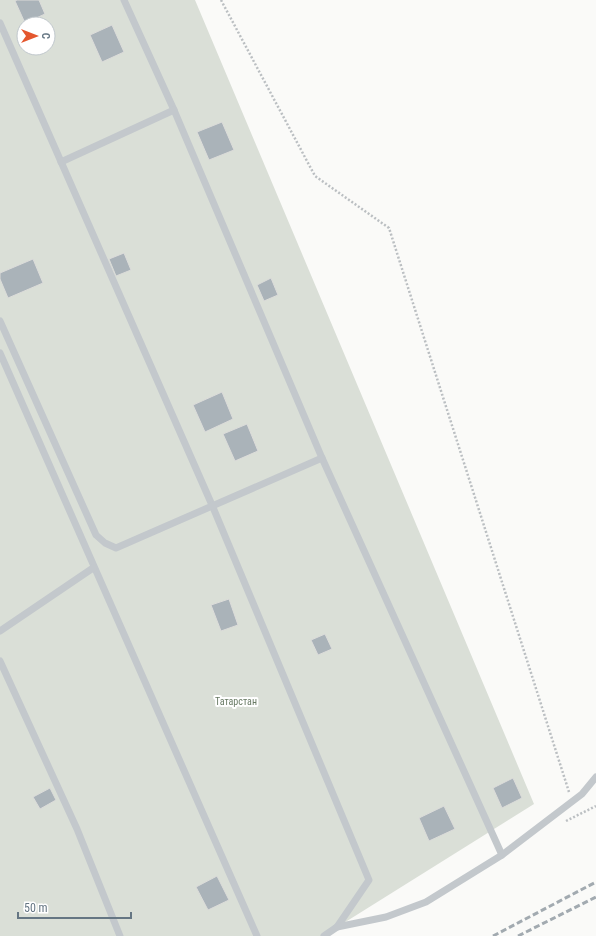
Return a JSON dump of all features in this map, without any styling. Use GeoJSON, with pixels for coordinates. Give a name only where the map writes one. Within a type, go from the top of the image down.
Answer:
{"type":"FeatureCollection","features":[{"type":"Feature","properties":{"kind":"lane"},"geometry":{"type":"LineString","coordinates":[[124,0],[174,110],[322,458],[502,855]]}},
{"type":"Feature","properties":{"kind":"lane"},"geometry":{"type":"LineString","coordinates":[[0,24],[212,506],[369,880],[337,927],[324,936]]}},
{"type":"Feature","properties":{"kind":"lane"},"geometry":{"type":"LineString","coordinates":[[61,162],[174,110]]}},
{"type":"Feature","properties":{"kind":"lane"},"geometry":{"type":"LineString","coordinates":[[0,321],[96,535],[104,543],[116,548],[322,458]]}},
{"type":"Feature","properties":{"kind":"lane"},"geometry":{"type":"LineString","coordinates":[[0,353],[93,568],[257,936]]}},
{"type":"Feature","properties":{"kind":"lane"},"geometry":{"type":"LineString","coordinates":[[0,631],[93,568]]}},
{"type":"Feature","properties":{"kind":"lane"},"geometry":{"type":"LineString","coordinates":[[0,661],[77,829],[120,936]]}},
{"type":"Feature","properties":{"kind":"lane"},"geometry":{"type":"LineString","coordinates":[[337,927],[386,917],[426,902],[502,855],[582,794],[596,777]]}},
{"type":"Feature","properties":{"kind":"path"},"geometry":{"type":"LineString","coordinates":[[221,0],[315,176],[389,228],[572,801]]}},
{"type":"Feature","properties":{"kind":"green space","name":"Татарстан"},"geometry":{"type":"Polygon","coordinates":[[[0,0],[195,0],[534,804],[323,936],[0,936],[0,0]]]}},
{"type":"Feature","properties":{"kind":"building"},"geometry":{"type":"Polygon","coordinates":[[[39,0],[45,14],[41,16],[22,16],[15,1],[39,0]]]}},
{"type":"Feature","properties":{"kind":"building"},"geometry":{"type":"Polygon","coordinates":[[[112,25],[124,52],[102,62],[90,35],[112,25]]]}},
{"type":"Feature","properties":{"kind":"building"},"geometry":{"type":"Polygon","coordinates":[[[222,122],[234,150],[209,160],[197,132],[222,122]]]}},
{"type":"Feature","properties":{"kind":"building"},"geometry":{"type":"Polygon","coordinates":[[[124,253],[131,270],[116,276],[109,259],[124,253]]]}},
{"type":"Feature","properties":{"kind":"building"},"geometry":{"type":"Polygon","coordinates":[[[33,259],[43,283],[8,298],[0,279],[0,273],[33,259]]]}},
{"type":"Feature","properties":{"kind":"building"},"geometry":{"type":"Polygon","coordinates":[[[271,278],[278,295],[264,301],[257,285],[271,278]]]}},
{"type":"Feature","properties":{"kind":"building"},"geometry":{"type":"Polygon","coordinates":[[[222,392],[233,419],[205,432],[193,405],[222,392]]]}},
{"type":"Feature","properties":{"kind":"building"},"geometry":{"type":"Polygon","coordinates":[[[247,424],[258,451],[235,461],[223,434],[247,424]]]}},
{"type":"Feature","properties":{"kind":"building"},"geometry":{"type":"Polygon","coordinates":[[[229,599],[238,625],[221,631],[211,605],[229,599]]]}},
{"type":"Feature","properties":{"kind":"building"},"geometry":{"type":"Polygon","coordinates":[[[325,634],[332,649],[318,655],[311,640],[325,634]]]}},
{"type":"Feature","properties":{"kind":"building"},"geometry":{"type":"Polygon","coordinates":[[[513,778],[522,798],[502,808],[493,788],[513,778]]]}},
{"type":"Feature","properties":{"kind":"building"},"geometry":{"type":"Polygon","coordinates":[[[50,788],[56,800],[40,809],[33,797],[50,788]]]}},
{"type":"Feature","properties":{"kind":"building"},"geometry":{"type":"Polygon","coordinates":[[[444,806],[455,829],[429,841],[419,818],[444,806]]]}},
{"type":"Feature","properties":{"kind":"building"},"geometry":{"type":"Polygon","coordinates":[[[217,876],[229,900],[208,910],[196,887],[217,876]]]}},
{"type":"Feature","properties":{"kind":"railway"},"geometry":{"type":"LineString","coordinates":[[493,936],[596,882]]}},
{"type":"Feature","properties":{"kind":"railway"},"geometry":{"type":"LineString","coordinates":[[518,936],[596,897]]}}]}
